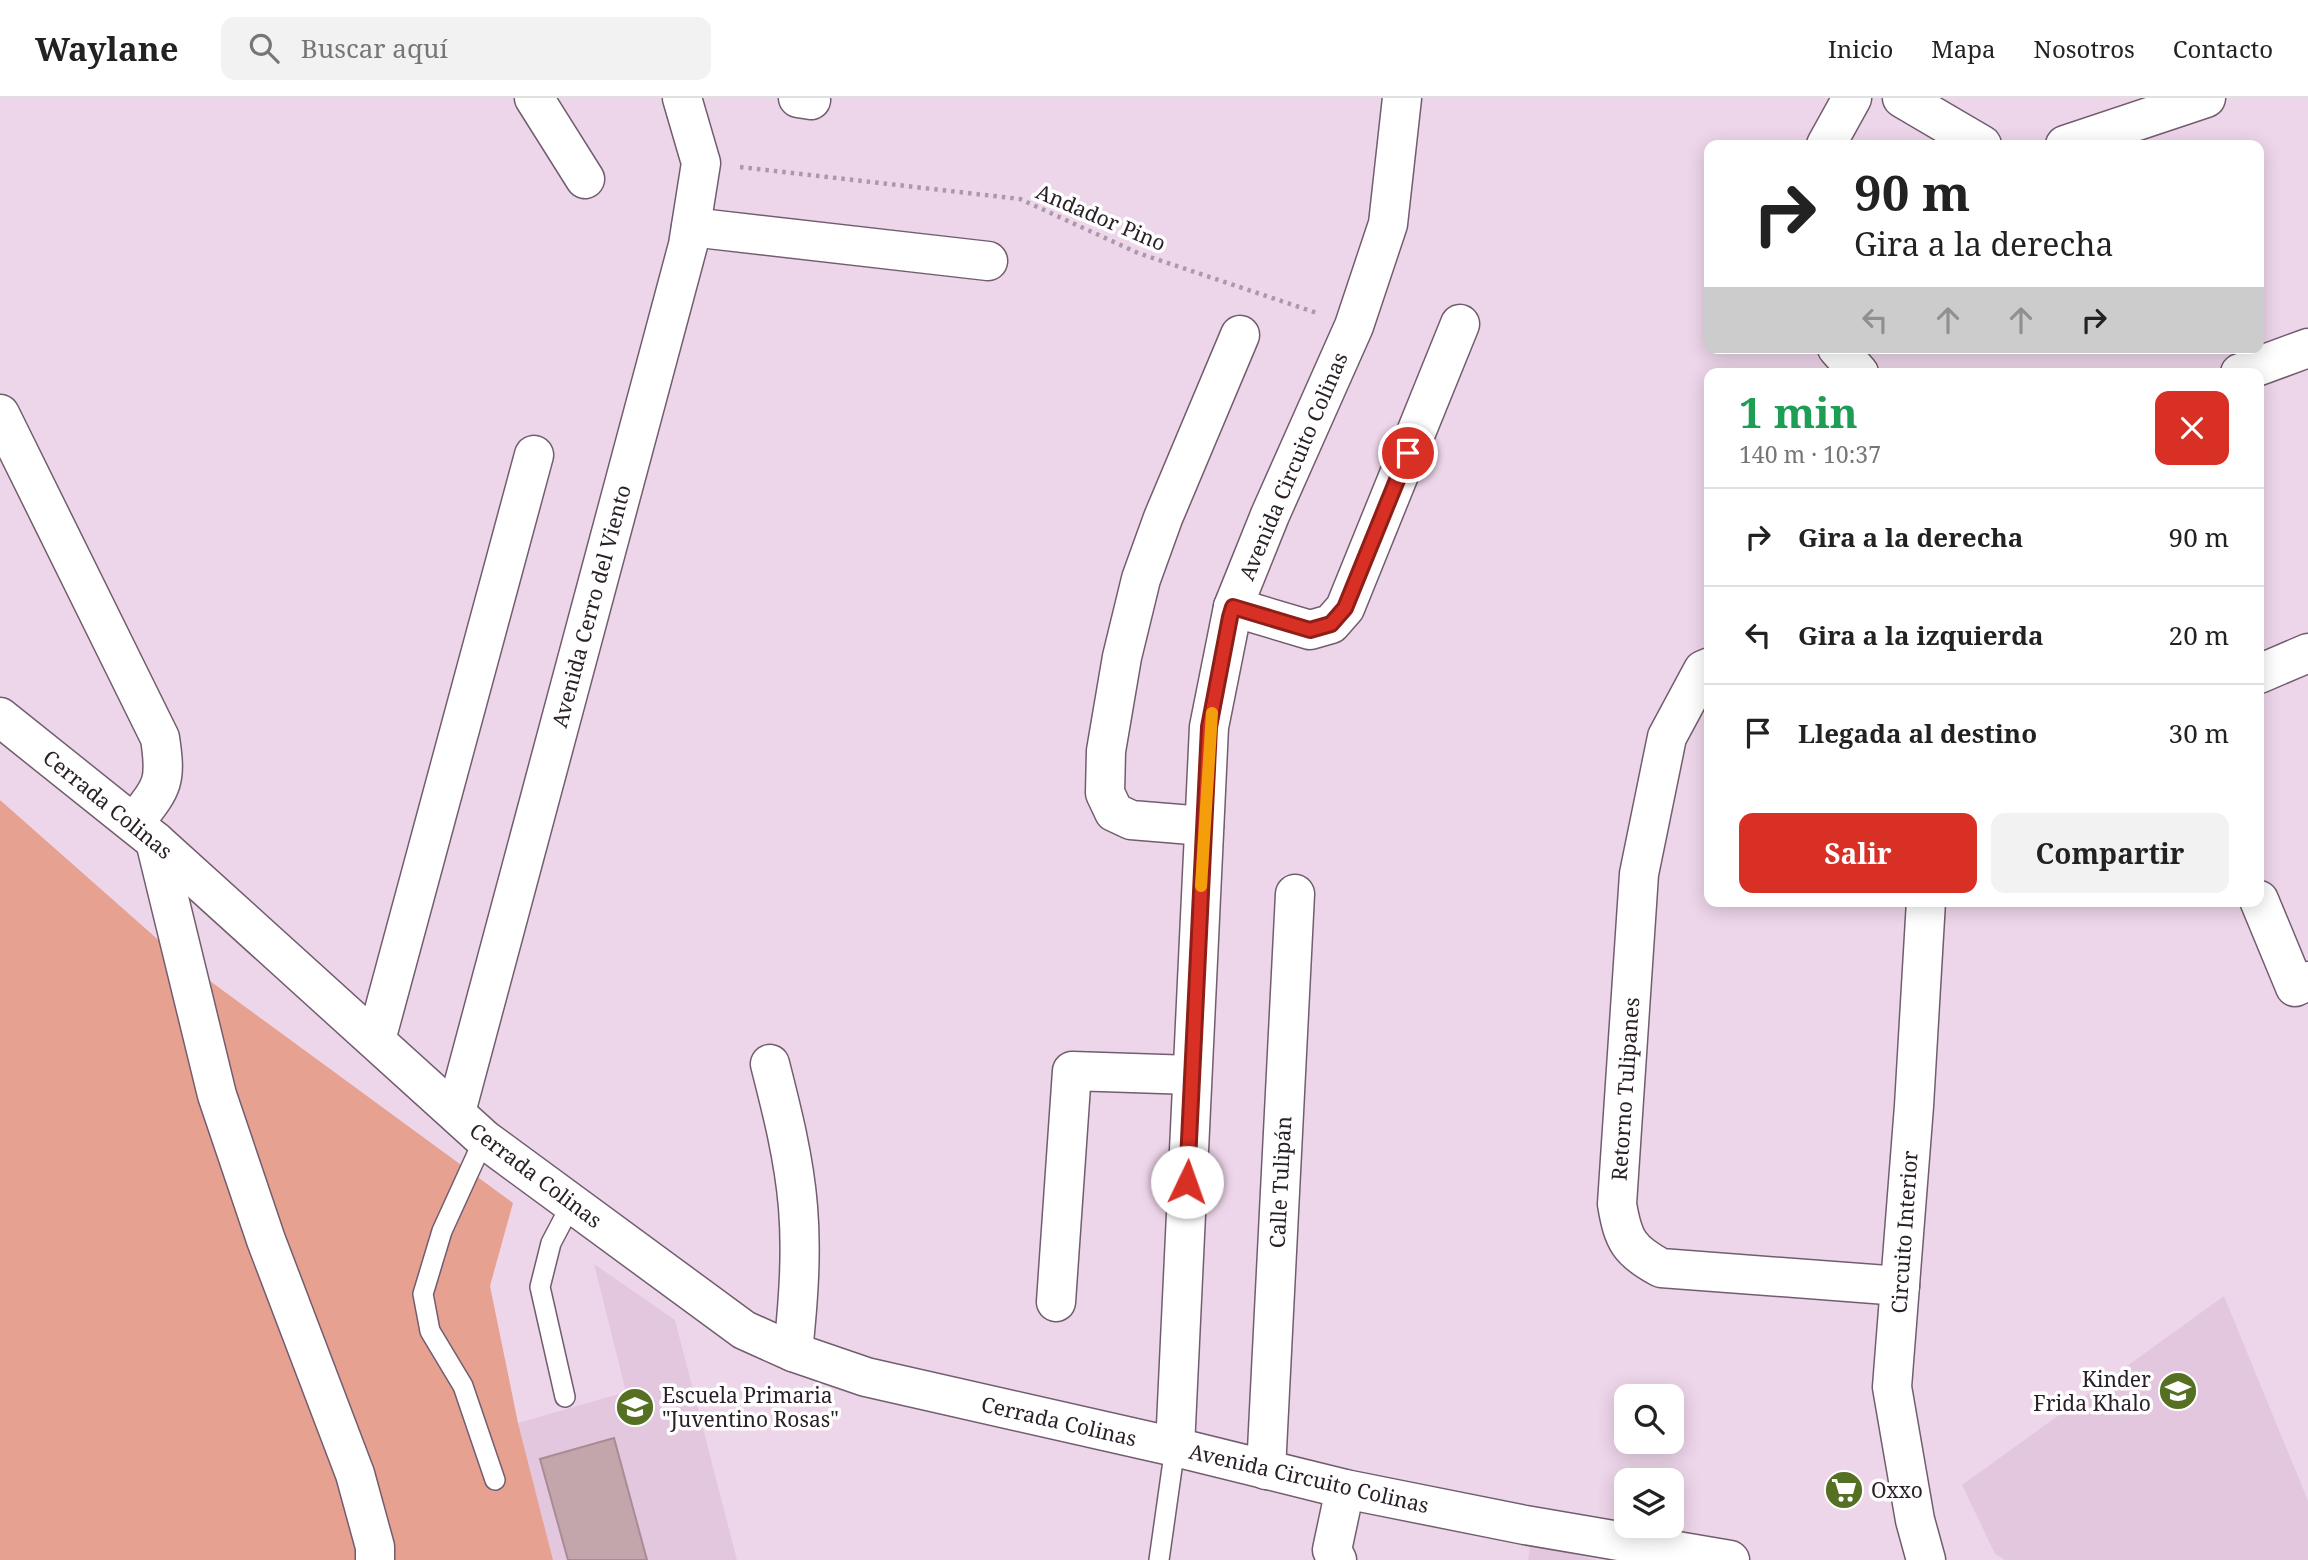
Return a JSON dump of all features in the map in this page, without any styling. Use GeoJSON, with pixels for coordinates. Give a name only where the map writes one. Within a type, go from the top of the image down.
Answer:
{"type":"FeatureCollection","features":[{"type":"Feature","properties":{"kind":"street"},"geometry":{"type":"LineString","coordinates":[[534,98],[585,179]]}},
{"type":"Feature","properties":{"kind":"street","name":"Avenida Cerro del Viento"},"geometry":{"type":"LineString","coordinates":[[456,1112],[688,245],[701,163],[681,98]]}},
{"type":"Feature","properties":{"kind":"street","name":"Avenida Circuito Colinas"},"geometry":{"type":"LineString","coordinates":[[1402,98],[1388,224],[1354,326],[1270,514],[1233,607],[1209,727],[1175,1447],[1345,1489],[1525,1525],[1730,1560]]}},
{"type":"Feature","properties":{"kind":"street"},"geometry":{"type":"LineString","coordinates":[[1829,140],[1852,98]]}},
{"type":"Feature","properties":{"kind":"street"},"geometry":{"type":"LineString","coordinates":[[1902,98],[1973,140]]}},
{"type":"Feature","properties":{"kind":"street"},"geometry":{"type":"LineString","coordinates":[[2080,140],[2206,98]]}},
{"type":"Feature","properties":{"kind":"street"},"geometry":{"type":"LineString","coordinates":[[691,227],[988,261]]}},
{"type":"Feature","properties":{"kind":"street"},"geometry":{"type":"LineString","coordinates":[[1233,607],[1310,630],[1331,624],[1345,608],[1460,324]]}},
{"type":"Feature","properties":{"kind":"street"},"geometry":{"type":"LineString","coordinates":[[1204,826],[1131,820],[1114,812],[1105,793],[1107,751],[1122,657],[1141,579],[1163,518],[1240,335]]}},
{"type":"Feature","properties":{"kind":"street"},"geometry":{"type":"LineString","coordinates":[[2253,368],[2308,348]]}},
{"type":"Feature","properties":{"kind":"street"},"geometry":{"type":"LineString","coordinates":[[1842,354],[1855,368]]}},
{"type":"Feature","properties":{"kind":"street"},"geometry":{"type":"LineString","coordinates":[[0,414],[160,738],[164,763],[161,788],[145,832],[216,1095],[266,1240],[355,1474],[375,1547],[375,1560]]}},
{"type":"Feature","properties":{"kind":"street"},"geometry":{"type":"LineString","coordinates":[[376,1040],[534,455]]}},
{"type":"Feature","properties":{"kind":"street"},"geometry":{"type":"LineString","coordinates":[[2264,672],[2308,653]]}},
{"type":"Feature","properties":{"kind":"street","name":"Retorno Tulipanes"},"geometry":{"type":"LineString","coordinates":[[1704,670],[1667,737],[1639,874],[1617,1204],[1622,1231],[1639,1256],[1661,1268],[1900,1286]]}},
{"type":"Feature","properties":{"kind":"street","name":"Cerrada Colinas"},"geometry":{"type":"LineString","coordinates":[[0,717],[145,832],[484,1139],[744,1330],[793,1352],[866,1377],[1175,1447]]}},
{"type":"Feature","properties":{"kind":"street","name":"Calle Tulipán"},"geometry":{"type":"LineString","coordinates":[[1266,1470],[1295,894]]}},
{"type":"Feature","properties":{"kind":"street","name":"Circuito Interior"},"geometry":{"type":"LineString","coordinates":[[1926,907],[1914,1106],[1892,1387],[1915,1520],[1926,1560]]}},
{"type":"Feature","properties":{"kind":"street"},"geometry":{"type":"LineString","coordinates":[[2262,907],[2295,987],[2308,981]]}},
{"type":"Feature","properties":{"kind":"street"},"geometry":{"type":"LineString","coordinates":[[770,1064],[789,1138],[798,1207],[799,1286],[793,1352]]}},
{"type":"Feature","properties":{"kind":"street"},"geometry":{"type":"LineString","coordinates":[[1056,1302],[1072,1071],[1192,1076]]}},
{"type":"Feature","properties":{"kind":"street"},"geometry":{"type":"LineString","coordinates":[[1337,1560],[1332,1550],[1345,1489]]}},
{"type":"Feature","properties":{"kind":"lane"},"geometry":{"type":"LineString","coordinates":[[484,1139],[442,1231],[423,1294],[430,1331],[463,1386],[495,1480]]}},
{"type":"Feature","properties":{"kind":"lane"},"geometry":{"type":"LineString","coordinates":[[565,1397],[540,1287],[551,1243],[572,1203]]}},
{"type":"Feature","properties":{"kind":"lane"},"geometry":{"type":"LineString","coordinates":[[1159,1560],[1175,1447]]}},
{"type":"Feature","properties":{"kind":"path","name":"Andador Pino"},"geometry":{"type":"LineString","coordinates":[[701,163],[1020,199],[1138,253],[1354,326]]}},
{"type":"Feature","properties":{"kind":"shaded area"},"geometry":{"type":"Polygon","coordinates":[[[0,800],[180,959],[513,1203],[490,1286],[518,1423],[553,1560],[0,1560],[0,800]]]}},
{"type":"Feature","properties":{"kind":"shaded area","name":"Escuela Primaria \"Juventino Rosas\""},"geometry":{"type":"Polygon","coordinates":[[[594,1264],[675,1320],[737,1560],[553,1560],[518,1423],[626,1392],[594,1264]]]}},
{"type":"Feature","properties":{"kind":"shaded area","name":"Kinder Frida Khalo"},"geometry":{"type":"Polygon","coordinates":[[[2224,1296],[2308,1501],[2308,1560],[2005,1560],[1995,1554],[1962,1485],[2224,1296]]]}},
{"type":"Feature","properties":{"kind":"shaded area"},"geometry":{"type":"Polygon","coordinates":[[[1530,1544],[1598,1560],[1528,1560],[1530,1544]]]}},
{"type":"Feature","properties":{"kind":"building"},"geometry":{"type":"Polygon","coordinates":[[[614,1438],[647,1560],[568,1560],[540,1459],[614,1438]]]}},
{"type":"Feature","properties":{"kind":"slow traffic"},"geometry":{"type":"LineString","coordinates":[[1201,886],[1209,727],[1212,713]]}},
{"type":"Feature","properties":{"kind":"place","name":"Kinder Frida Khalo"},"geometry":{"type":"Point","coordinates":[2178,1391]}},
{"type":"Feature","properties":{"kind":"place","name":"Escuela Primaria \"Juventino Rosas\""},"geometry":{"type":"Point","coordinates":[635,1407]}},
{"type":"Feature","properties":{"kind":"place","name":"Oxxo"},"geometry":{"type":"Point","coordinates":[1844,1490]}},
{"type":"Feature","properties":{"kind":"route"},"geometry":{"type":"LineString","coordinates":[[1187,1182],[1209,727],[1233,607],[1310,630],[1331,624],[1345,608],[1408,453]]}}]}
